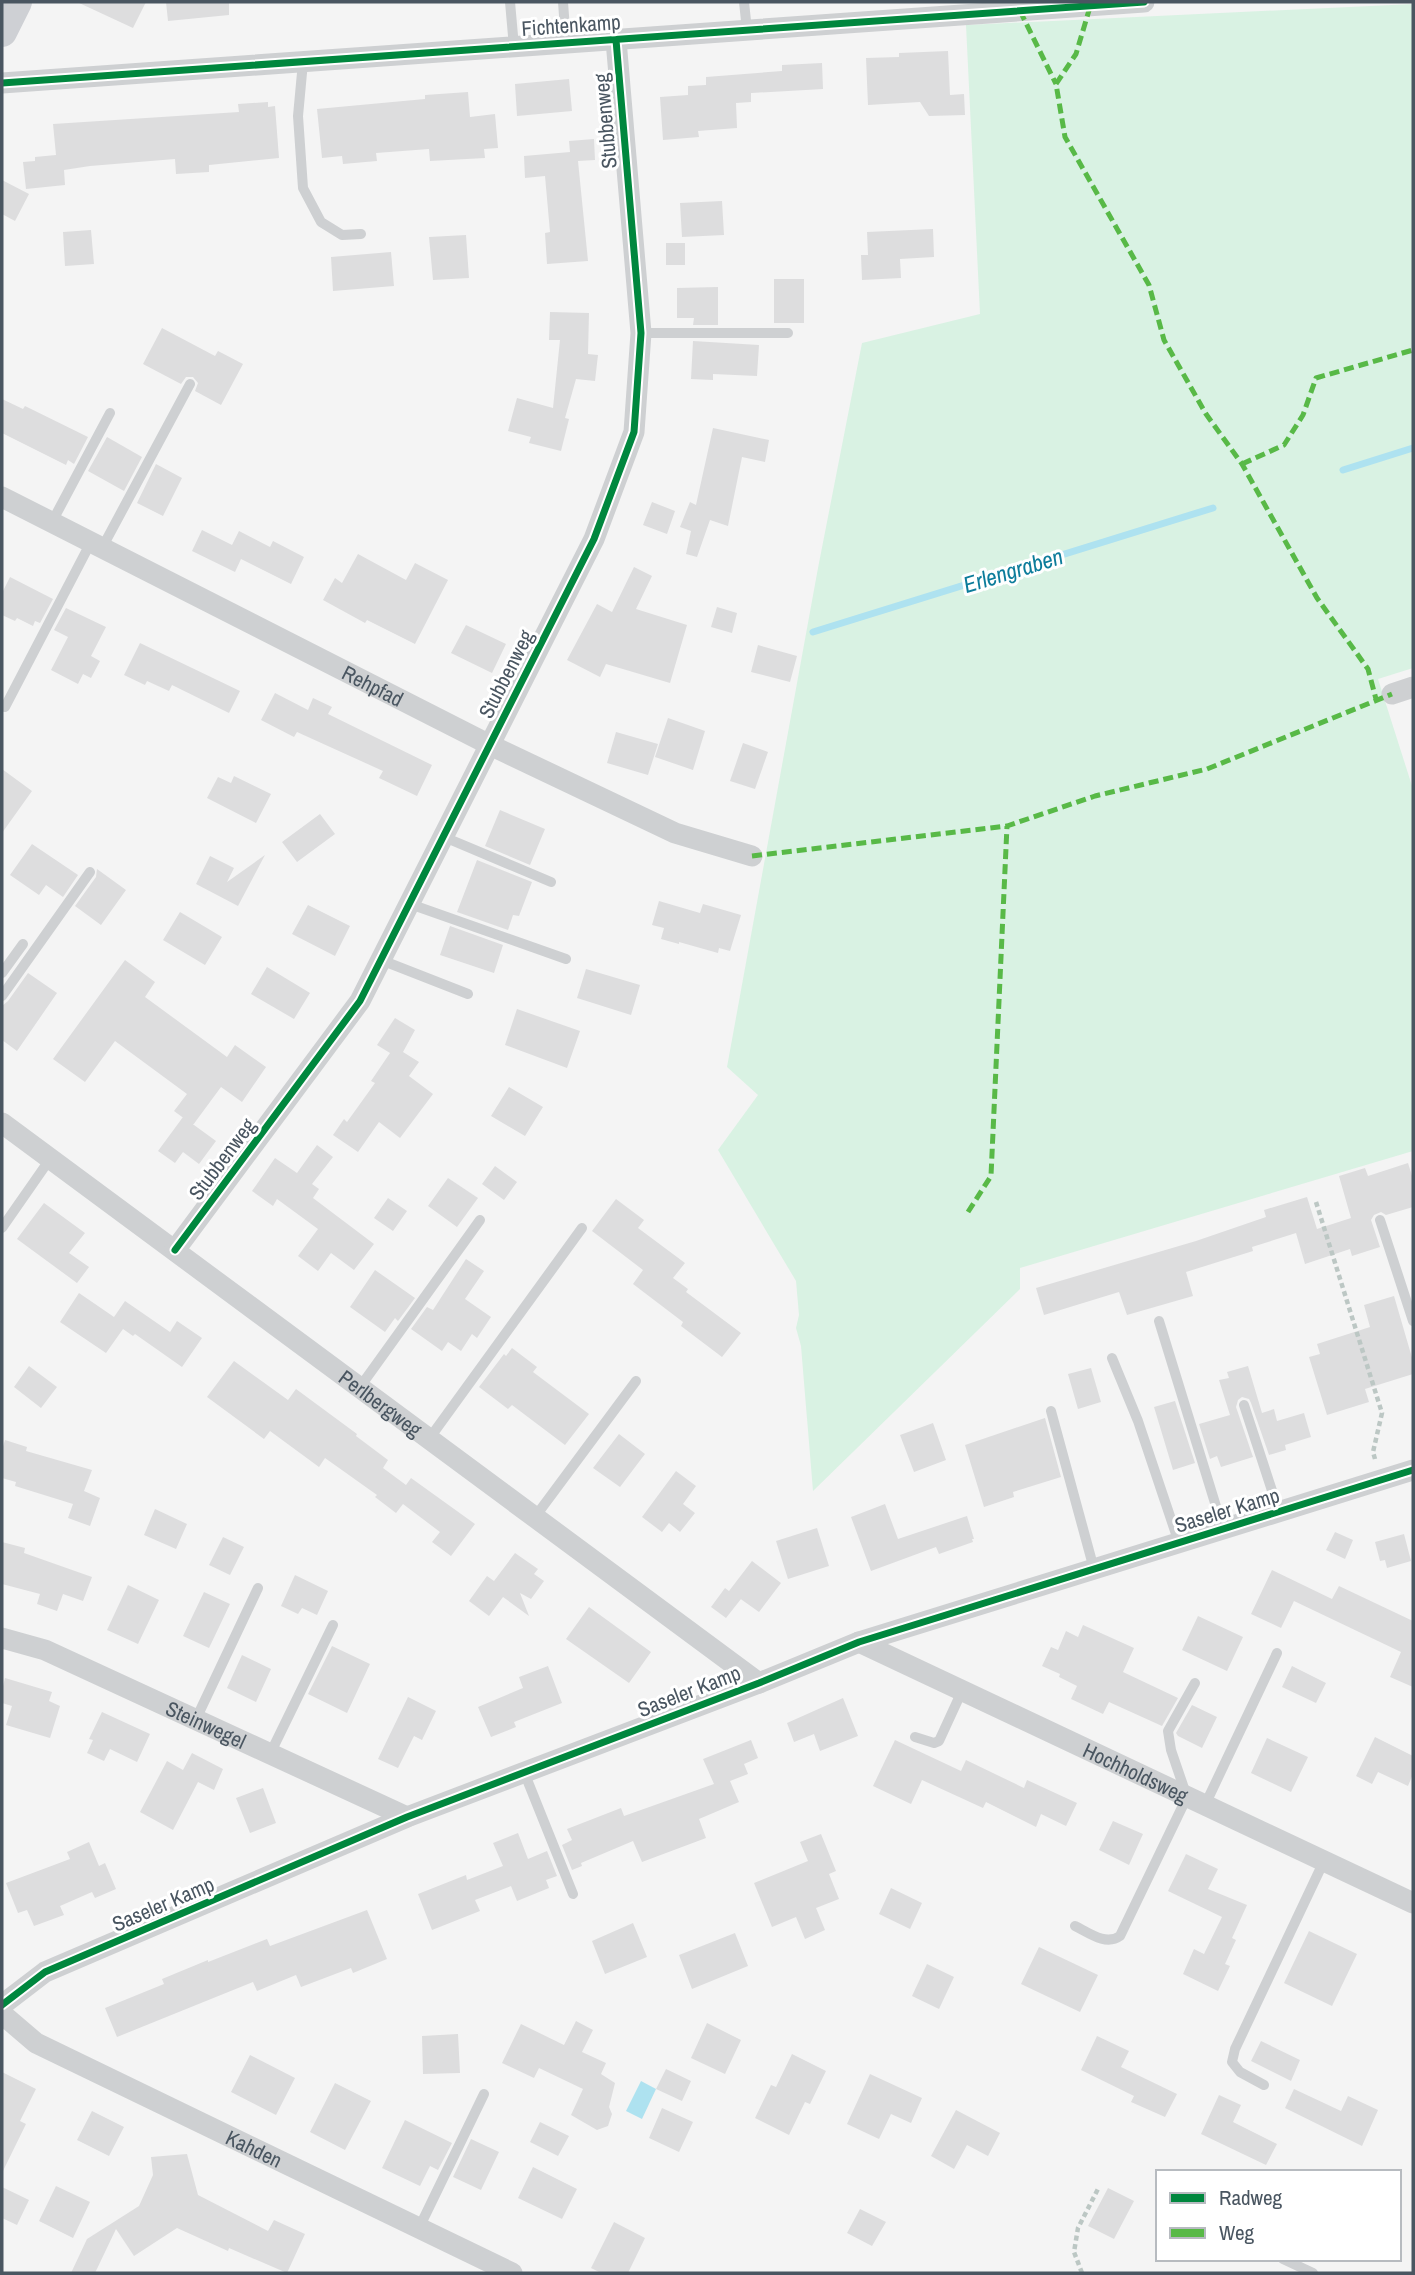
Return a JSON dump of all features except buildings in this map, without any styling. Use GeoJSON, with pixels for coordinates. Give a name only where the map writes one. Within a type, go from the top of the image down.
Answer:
{"type":"FeatureCollection","features":[{"type":"Feature","properties":{"kind":"main road"},"geometry":{"type":"LineString","coordinates":[[2,32],[17,2]]}},
{"type":"Feature","properties":{"kind":"street","name":"Fichtenkamp"},"geometry":{"type":"LineString","coordinates":[[2,83],[747,30],[980,8],[1144,2]]}},
{"type":"Feature","properties":{"kind":"street","name":"Stubbenweg"},"geometry":{"type":"LineString","coordinates":[[175,1250],[360,1001],[594,539],[634,432],[641,333],[616,40]]}},
{"type":"Feature","properties":{"kind":"street","name":"Rehpfad"},"geometry":{"type":"LineString","coordinates":[[2,497],[490,745],[675,833],[752,856]]}},
{"type":"Feature","properties":{"kind":"street"},"geometry":{"type":"LineString","coordinates":[[1391,694],[1413,687]]}},
{"type":"Feature","properties":{"kind":"street","name":"Perlbergweg"},"geometry":{"type":"LineString","coordinates":[[2,1123],[759,1683]]}},
{"type":"Feature","properties":{"kind":"street","name":"Saseler Kamp"},"geometry":{"type":"LineString","coordinates":[[2,2005],[45,1972],[407,1817],[759,1683],[859,1642],[1413,1470]]}},
{"type":"Feature","properties":{"kind":"street","name":"Steinwegel"},"geometry":{"type":"LineString","coordinates":[[2,1638],[45,1650],[407,1817]]}},
{"type":"Feature","properties":{"kind":"street","name":"Hochholdsweg"},"geometry":{"type":"LineString","coordinates":[[859,1642],[1413,1903]]}},
{"type":"Feature","properties":{"kind":"street","name":"Kahden"},"geometry":{"type":"LineString","coordinates":[[2,2014],[36,2043],[512,2273]]}},
{"type":"Feature","properties":{"kind":"lane"},"geometry":{"type":"LineString","coordinates":[[510,2],[514,47]]}},
{"type":"Feature","properties":{"kind":"lane"},"geometry":{"type":"LineString","coordinates":[[563,2],[566,43]]}},
{"type":"Feature","properties":{"kind":"lane"},"geometry":{"type":"LineString","coordinates":[[744,2],[747,30]]}},
{"type":"Feature","properties":{"kind":"lane"},"geometry":{"type":"LineString","coordinates":[[303,62],[298,116],[303,188],[321,222],[342,235],[361,234]]}},
{"type":"Feature","properties":{"kind":"lane"},"geometry":{"type":"LineString","coordinates":[[641,333],[788,333]]}},
{"type":"Feature","properties":{"kind":"lane"},"geometry":{"type":"LineString","coordinates":[[5,707],[190,384]]}},
{"type":"Feature","properties":{"kind":"lane"},"geometry":{"type":"LineString","coordinates":[[52,522],[110,413]]}},
{"type":"Feature","properties":{"kind":"lane"},"geometry":{"type":"LineString","coordinates":[[444,837],[551,882]]}},
{"type":"Feature","properties":{"kind":"lane"},"geometry":{"type":"LineString","coordinates":[[2,996],[90,872]]}},
{"type":"Feature","properties":{"kind":"lane"},"geometry":{"type":"LineString","coordinates":[[410,904],[566,959]]}},
{"type":"Feature","properties":{"kind":"lane"},"geometry":{"type":"LineString","coordinates":[[2,973],[23,944]]}},
{"type":"Feature","properties":{"kind":"lane"},"geometry":{"type":"LineString","coordinates":[[381,960],[468,994]]}},
{"type":"Feature","properties":{"kind":"lane"},"geometry":{"type":"LineString","coordinates":[[2,1228],[50,1158]]}},
{"type":"Feature","properties":{"kind":"lane"},"geometry":{"type":"LineString","coordinates":[[360,1387],[480,1220]]}},
{"type":"Feature","properties":{"kind":"lane"},"geometry":{"type":"LineString","coordinates":[[1380,1220],[1413,1321]]}},
{"type":"Feature","properties":{"kind":"lane"},"geometry":{"type":"LineString","coordinates":[[429,1438],[582,1228]]}},
{"type":"Feature","properties":{"kind":"lane"},"geometry":{"type":"LineString","coordinates":[[1159,1321],[1223,1529]]}},
{"type":"Feature","properties":{"kind":"lane"},"geometry":{"type":"LineString","coordinates":[[1112,1358],[1138,1421],[1180,1543]]}},
{"type":"Feature","properties":{"kind":"lane"},"geometry":{"type":"LineString","coordinates":[[534,1517],[636,1381]]}},
{"type":"Feature","properties":{"kind":"lane"},"geometry":{"type":"LineString","coordinates":[[1244,1405],[1279,1512]]}},
{"type":"Feature","properties":{"kind":"lane"},"geometry":{"type":"LineString","coordinates":[[1051,1411],[1094,1569]]}},
{"type":"Feature","properties":{"kind":"lane"},"geometry":{"type":"LineString","coordinates":[[196,1719],[258,1588]]}},
{"type":"Feature","properties":{"kind":"lane"},"geometry":{"type":"LineString","coordinates":[[270,1754],[333,1625]]}},
{"type":"Feature","properties":{"kind":"lane"},"geometry":{"type":"LineString","coordinates":[[1075,1926],[1106,1941],[1120,1936],[1277,1653]]}},
{"type":"Feature","properties":{"kind":"lane"},"geometry":{"type":"LineString","coordinates":[[1195,1683],[1168,1731],[1171,1750],[1196,1801]]}},
{"type":"Feature","properties":{"kind":"lane"},"geometry":{"type":"LineString","coordinates":[[915,1737],[934,1743],[939,1741],[962,1691]]}},
{"type":"Feature","properties":{"kind":"lane"},"geometry":{"type":"LineString","coordinates":[[524,1772],[573,1894]]}},
{"type":"Feature","properties":{"kind":"lane"},"geometry":{"type":"LineString","coordinates":[[1264,2085],[1240,2072],[1232,2062],[1235,2049],[1324,1861]]}},
{"type":"Feature","properties":{"kind":"lane"},"geometry":{"type":"LineString","coordinates":[[419,2228],[484,2094]]}},
{"type":"Feature","properties":{"kind":"lane"},"geometry":{"type":"LineString","coordinates":[[1287,2261],[1313,2273]]}},
{"type":"Feature","properties":{"kind":"path"},"geometry":{"type":"LineString","coordinates":[[1316,1202],[1382,1413],[1373,1452],[1380,1480]]}},
{"type":"Feature","properties":{"kind":"path"},"geometry":{"type":"LineString","coordinates":[[1082,2273],[1074,2252],[1078,2228],[1099,2187]]}},
{"type":"Feature","properties":{"kind":"green space"},"geometry":{"type":"Polygon","coordinates":[[[1413,4],[1413,668],[1378,679],[1413,789],[1413,1151],[1020,1268],[1020,1289],[813,1491],[801,1346],[796,1328],[799,1315],[796,1281],[718,1150],[758,1095],[727,1067],[862,343],[980,314],[966,25],[1413,4]]]}},
{"type":"Feature","properties":{"kind":"water"},"geometry":{"type":"Polygon","coordinates":[[[641,2081],[656,2089],[642,2119],[626,2111],[641,2081]]]}},
{"type":"Feature","properties":{"kind":"waterway","name":"Erlengraben"},"geometry":{"type":"LineString","coordinates":[[1343,470],[1413,448]]}},
{"type":"Feature","properties":{"kind":"waterway","name":"Erlengraben"},"geometry":{"type":"LineString","coordinates":[[813,632],[1213,508]]}},
{"type":"Feature","properties":{"kind":"marked path"},"geometry":{"type":"LineString","coordinates":[[1090,7],[1076,54],[1056,84],[1065,137],[1149,285],[1164,340],[1206,414],[1242,464],[1317,598],[1368,669],[1376,699]]}},
{"type":"Feature","properties":{"kind":"marked path"},"geometry":{"type":"LineString","coordinates":[[1020,11],[1056,84]]}},
{"type":"Feature","properties":{"kind":"marked path"},"geometry":{"type":"LineString","coordinates":[[1242,464],[1284,445],[1303,415],[1316,378],[1413,350]]}},
{"type":"Feature","properties":{"kind":"marked path"},"geometry":{"type":"LineString","coordinates":[[752,856],[1007,826],[1095,796],[1207,769],[1392,694]]}},
{"type":"Feature","properties":{"kind":"marked path"},"geometry":{"type":"LineString","coordinates":[[968,1212],[991,1176],[1007,826]]}},
{"type":"Feature","properties":{"kind":"cycle path"},"geometry":{"type":"LineString","coordinates":[[2,83],[1144,2]]}},
{"type":"Feature","properties":{"kind":"cycle path"},"geometry":{"type":"LineString","coordinates":[[175,1250],[360,1001],[594,539],[634,432],[641,333],[616,40]]}},
{"type":"Feature","properties":{"kind":"cycle path"},"geometry":{"type":"LineString","coordinates":[[2,2005],[45,1972],[407,1817],[759,1683],[859,1642],[1413,1470]]}}]}
